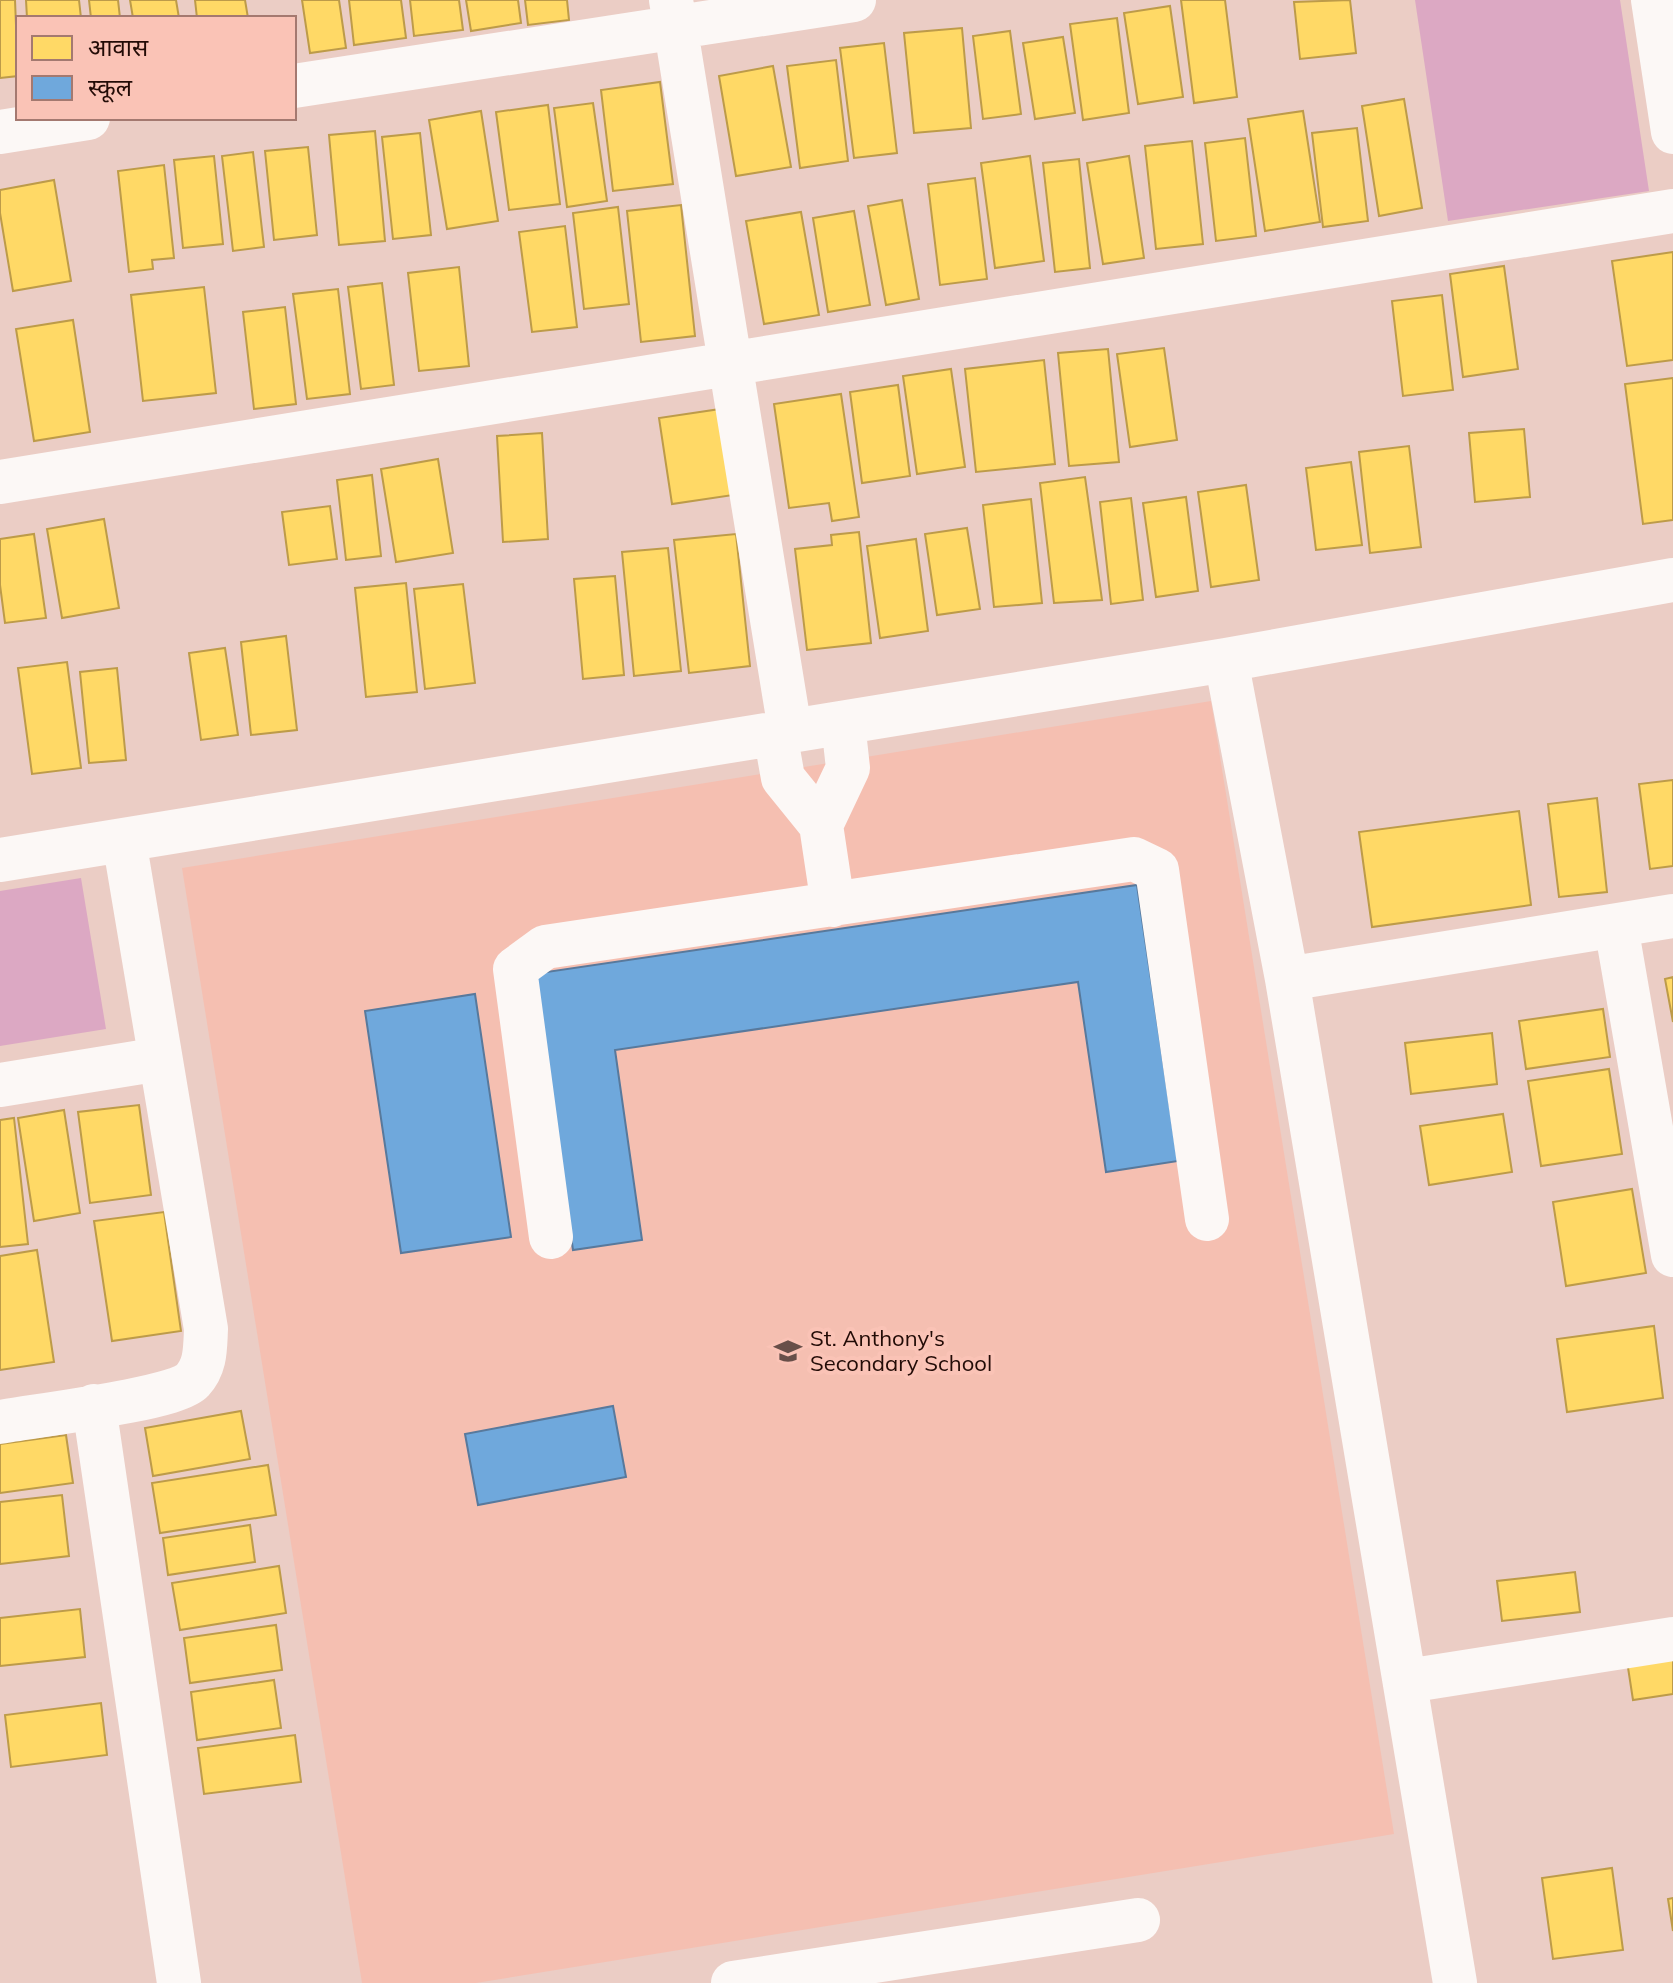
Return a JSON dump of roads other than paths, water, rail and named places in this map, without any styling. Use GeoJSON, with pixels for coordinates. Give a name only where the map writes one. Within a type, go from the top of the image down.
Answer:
{"type":"FeatureCollection","features":[{"type":"Feature","properties":{"kind":"street"},"geometry":{"type":"LineString","coordinates":[[296,86],[674,14],[854,0]]}},
{"type":"Feature","properties":{"kind":"street"},"geometry":{"type":"LineString","coordinates":[[1653,0],[1673,132]]}},
{"type":"Feature","properties":{"kind":"street"},"geometry":{"type":"LineString","coordinates":[[674,14],[730,364],[782,732],[783,778],[821,825],[833,905]]}},
{"type":"Feature","properties":{"kind":"street"},"geometry":{"type":"LineString","coordinates":[[0,132],[75,120]]}},
{"type":"Feature","properties":{"kind":"street"},"geometry":{"type":"LineString","coordinates":[[0,482],[1673,211]]}},
{"type":"Feature","properties":{"kind":"street"},"geometry":{"type":"LineString","coordinates":[[0,860],[1226,660],[1673,580]]}},
{"type":"Feature","properties":{"kind":"street"},"geometry":{"type":"LineString","coordinates":[[1226,660],[1287,979],[1407,1681],[1455,1983]]}},
{"type":"Feature","properties":{"kind":"street"},"geometry":{"type":"LineString","coordinates":[[821,825],[848,768],[843,723]]}},
{"type":"Feature","properties":{"kind":"street"},"geometry":{"type":"LineString","coordinates":[[0,1422],[155,1396],[190,1384],[204,1363],[206,1329],[124,840]]}},
{"type":"Feature","properties":{"kind":"street"},"geometry":{"type":"LineString","coordinates":[[551,1237],[515,969],[545,947],[1134,859],[1157,870],[1207,1219]]}},
{"type":"Feature","properties":{"kind":"street"},"geometry":{"type":"LineString","coordinates":[[1287,979],[1673,916]]}},
{"type":"Feature","properties":{"kind":"street"},"geometry":{"type":"LineString","coordinates":[[1616,926],[1668,1198],[1673,1255]]}},
{"type":"Feature","properties":{"kind":"street"},"geometry":{"type":"LineString","coordinates":[[0,1085],[160,1059]]}},
{"type":"Feature","properties":{"kind":"street"},"geometry":{"type":"LineString","coordinates":[[94,1406],[179,1983]]}},
{"type":"Feature","properties":{"kind":"street"},"geometry":{"type":"LineString","coordinates":[[1407,1681],[1673,1639]]}},
{"type":"Feature","properties":{"kind":"street"},"geometry":{"type":"LineString","coordinates":[[733,1983],[1138,1920]]}},
{"type":"Feature","properties":{"kind":"place","name":"St. Anthony's Secondary School"},"geometry":{"type":"Point","coordinates":[788,1351]}}]}
